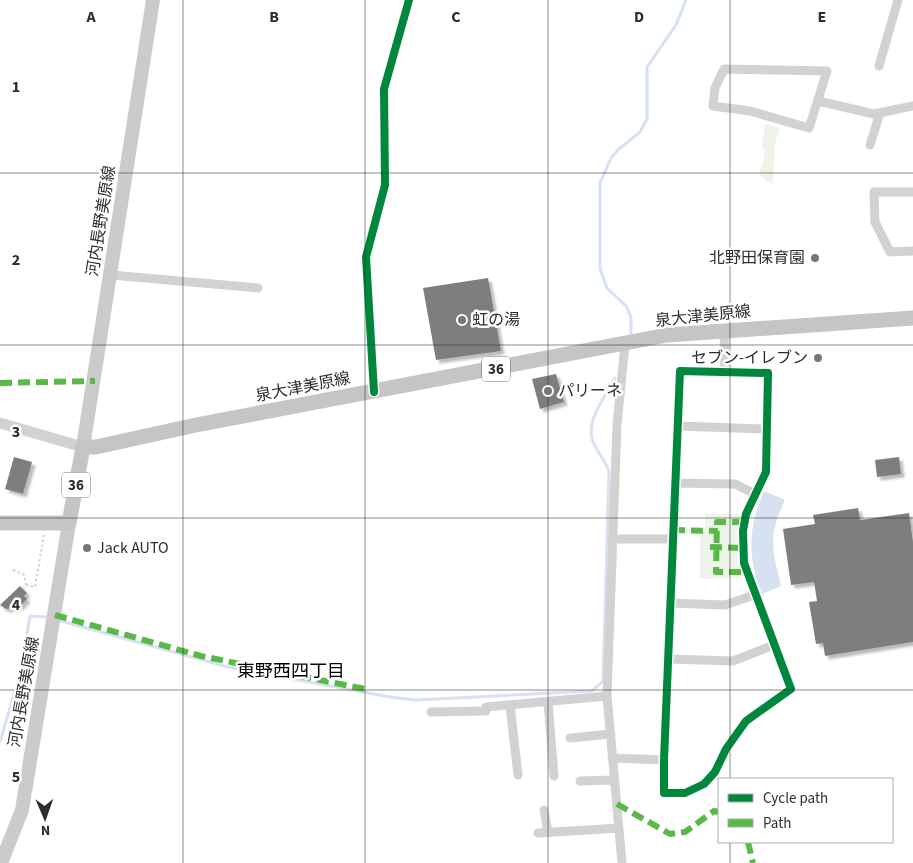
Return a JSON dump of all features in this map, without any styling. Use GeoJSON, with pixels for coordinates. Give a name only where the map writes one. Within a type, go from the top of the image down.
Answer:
{"type":"FeatureCollection","features":[{"type":"Feature","properties":{"kind":"main road","name":"河内長野美原線"},"geometry":{"type":"LineString","coordinates":[[83,447],[153,0]]}},
{"type":"Feature","properties":{"kind":"main road","name":"泉大津美原線"},"geometry":{"type":"LineString","coordinates":[[83,447],[96,447],[196,425],[667,335],[724,330],[848,324],[913,318]]}},
{"type":"Feature","properties":{"kind":"main road","name":"36"},"geometry":{"type":"LineString","coordinates":[[70,523],[83,447]]}},
{"type":"Feature","properties":{"kind":"main road"},"geometry":{"type":"LineString","coordinates":[[0,523],[70,523]]}},
{"type":"Feature","properties":{"kind":"main road","name":"河内長野美原線"},"geometry":{"type":"LineString","coordinates":[[1,863],[22,810],[70,523]]}},
{"type":"Feature","properties":{"kind":"street"},"geometry":{"type":"LineString","coordinates":[[374,392],[366,256],[385,185],[384,89],[409,0]]}},
{"type":"Feature","properties":{"kind":"street"},"geometry":{"type":"LineString","coordinates":[[879,66],[898,0]]}},
{"type":"Feature","properties":{"kind":"street"},"geometry":{"type":"LineString","coordinates":[[724,69],[827,71],[818,101],[809,128],[750,111],[713,106],[715,88],[724,69]]}},
{"type":"Feature","properties":{"kind":"street"},"geometry":{"type":"LineString","coordinates":[[818,101],[874,114],[913,106]]}},
{"type":"Feature","properties":{"kind":"street"},"geometry":{"type":"LineString","coordinates":[[870,144],[880,113]]}},
{"type":"Feature","properties":{"kind":"street"},"geometry":{"type":"LineString","coordinates":[[913,192],[874,192],[875,222],[890,252],[913,251]]}},
{"type":"Feature","properties":{"kind":"street"},"geometry":{"type":"LineString","coordinates":[[111,275],[258,288]]}},
{"type":"Feature","properties":{"kind":"street"},"geometry":{"type":"LineString","coordinates":[[724,330],[726,371]]}},
{"type":"Feature","properties":{"kind":"street"},"geometry":{"type":"LineString","coordinates":[[622,863],[607,696],[617,424],[625,344]]}},
{"type":"Feature","properties":{"kind":"street"},"geometry":{"type":"LineString","coordinates":[[680,371],[768,373],[766,472],[746,514],[743,531],[744,562],[754,595],[791,689],[746,721],[726,749],[715,772],[704,784],[685,794],[664,793],[678,426],[680,371]]}},
{"type":"Feature","properties":{"kind":"street"},"geometry":{"type":"LineString","coordinates":[[0,423],[83,447]]}},
{"type":"Feature","properties":{"kind":"street"},"geometry":{"type":"LineString","coordinates":[[678,426],[766,429]]}},
{"type":"Feature","properties":{"kind":"street"},"geometry":{"type":"LineString","coordinates":[[675,483],[735,484],[755,494]]}},
{"type":"Feature","properties":{"kind":"street"},"geometry":{"type":"LineString","coordinates":[[612,539],[673,540]]}},
{"type":"Feature","properties":{"kind":"street"},"geometry":{"type":"LineString","coordinates":[[670,603],[725,605],[754,595]]}},
{"type":"Feature","properties":{"kind":"street"},"geometry":{"type":"LineString","coordinates":[[668,659],[733,661],[774,645]]}},
{"type":"Feature","properties":{"kind":"street"},"geometry":{"type":"LineString","coordinates":[[431,712],[486,712],[486,707],[607,696]]}},
{"type":"Feature","properties":{"kind":"street"},"geometry":{"type":"LineString","coordinates":[[548,702],[554,776]]}},
{"type":"Feature","properties":{"kind":"street"},"geometry":{"type":"LineString","coordinates":[[510,705],[518,775]]}},
{"type":"Feature","properties":{"kind":"street"},"geometry":{"type":"LineString","coordinates":[[570,738],[611,734]]}},
{"type":"Feature","properties":{"kind":"street"},"geometry":{"type":"LineString","coordinates":[[612,758],[664,760]]}},
{"type":"Feature","properties":{"kind":"street"},"geometry":{"type":"LineString","coordinates":[[580,781],[614,780]]}},
{"type":"Feature","properties":{"kind":"street"},"geometry":{"type":"LineString","coordinates":[[544,810],[548,832]]}},
{"type":"Feature","properties":{"kind":"street"},"geometry":{"type":"LineString","coordinates":[[538,833],[619,828]]}},
{"type":"Feature","properties":{"kind":"path"},"geometry":{"type":"LineString","coordinates":[[26,585],[35,587],[37,582],[40,546],[47,523]]}},
{"type":"Feature","properties":{"kind":"path"},"geometry":{"type":"LineString","coordinates":[[13,570],[24,575],[26,585],[23,589]]}},
{"type":"Feature","properties":{"kind":"shaded area"},"geometry":{"type":"Polygon","coordinates":[[[765,124],[780,128],[775,143],[773,185],[759,175],[765,154],[762,145],[765,124]]]}},
{"type":"Feature","properties":{"kind":"shaded area"},"geometry":{"type":"Polygon","coordinates":[[[705,514],[740,514],[737,546],[741,578],[700,579],[700,533],[680,533],[679,528],[705,529],[705,514]]]}},
{"type":"Feature","properties":{"kind":"water"},"geometry":{"type":"Polygon","coordinates":[[[764,491],[785,500],[776,523],[773,542],[775,562],[781,586],[762,594],[754,567],[751,542],[755,517],[764,491]]]}},
{"type":"Feature","properties":{"kind":"building","name":"虹の湯"},"geometry":{"type":"Polygon","coordinates":[[[488,278],[501,351],[436,360],[423,288],[488,278]]]}},
{"type":"Feature","properties":{"kind":"building","name":"パリーネ"},"geometry":{"type":"Polygon","coordinates":[[[556,374],[564,402],[540,409],[532,379],[556,374]]]}},
{"type":"Feature","properties":{"kind":"building"},"geometry":{"type":"Polygon","coordinates":[[[14,457],[32,462],[23,494],[5,489],[14,457]]]}},
{"type":"Feature","properties":{"kind":"building"},"geometry":{"type":"Polygon","coordinates":[[[899,457],[901,474],[877,477],[875,460],[899,457]]]}},
{"type":"Feature","properties":{"kind":"building"},"geometry":{"type":"Polygon","coordinates":[[[858,508],[860,520],[909,513],[913,542],[913,642],[825,656],[823,643],[816,644],[809,602],[817,601],[814,582],[791,585],[783,529],[815,524],[813,515],[858,508]]]}},
{"type":"Feature","properties":{"kind":"building"},"geometry":{"type":"Polygon","coordinates":[[[20,586],[27,593],[24,596],[27,599],[19,607],[6,609],[0,605],[20,586]]]}},
{"type":"Feature","properties":{"kind":"waterway"},"geometry":{"type":"LineString","coordinates":[[631,335],[631,318],[627,307],[607,288],[600,269],[600,183],[611,158],[640,132],[647,119],[647,67],[676,25],[686,0]]}},
{"type":"Feature","properties":{"kind":"waterway"},"geometry":{"type":"LineString","coordinates":[[61,621],[228,667],[390,697],[416,700],[592,691],[603,681],[609,472],[594,444],[591,436],[591,427],[597,410],[615,378]]}},
{"type":"Feature","properties":{"kind":"waterway"},"geometry":{"type":"LineString","coordinates":[[0,742],[20,674],[30,616],[47,617]]}},
{"type":"Feature","properties":{"kind":"marked path"},"geometry":{"type":"LineString","coordinates":[[0,383],[95,381]]}},
{"type":"Feature","properties":{"kind":"marked path"},"geometry":{"type":"LineString","coordinates":[[744,522],[717,522],[716,572],[746,572]]}},
{"type":"Feature","properties":{"kind":"marked path"},"geometry":{"type":"LineString","coordinates":[[673,530],[718,531]]}},
{"type":"Feature","properties":{"kind":"marked path"},"geometry":{"type":"LineString","coordinates":[[710,547],[743,548]]}},
{"type":"Feature","properties":{"kind":"marked path"},"geometry":{"type":"LineString","coordinates":[[55,615],[201,656],[370,690]]}},
{"type":"Feature","properties":{"kind":"marked path"},"geometry":{"type":"LineString","coordinates":[[617,804],[670,834],[685,832],[714,811],[718,812]]}},
{"type":"Feature","properties":{"kind":"marked path"},"geometry":{"type":"LineString","coordinates":[[748,843],[753,863]]}},
{"type":"Feature","properties":{"kind":"cycle path"},"geometry":{"type":"LineString","coordinates":[[374,392],[366,257],[385,185],[384,89],[409,0]]}},
{"type":"Feature","properties":{"kind":"cycle path"},"geometry":{"type":"LineString","coordinates":[[680,371],[768,373],[766,472],[746,514],[743,531],[744,563],[791,689],[746,721],[726,749],[715,772],[704,784],[685,793],[664,793],[680,371]]}},
{"type":"Feature","properties":{"kind":"place","name":"北野田保育園"},"geometry":{"type":"Point","coordinates":[815,258]}},
{"type":"Feature","properties":{"kind":"place","name":"虹の湯"},"geometry":{"type":"Point","coordinates":[462,320]}},
{"type":"Feature","properties":{"kind":"place","name":"セブン-イレブン"},"geometry":{"type":"Point","coordinates":[818,358]}},
{"type":"Feature","properties":{"kind":"place","name":"パリーネ"},"geometry":{"type":"Point","coordinates":[548,391]}},
{"type":"Feature","properties":{"kind":"place","name":"Jack AUTO"},"geometry":{"type":"Point","coordinates":[87,548]}},
{"type":"Feature","properties":{"kind":"district","name":"東野西四丁目"},"geometry":{"type":"Point","coordinates":[291,671]}}]}
